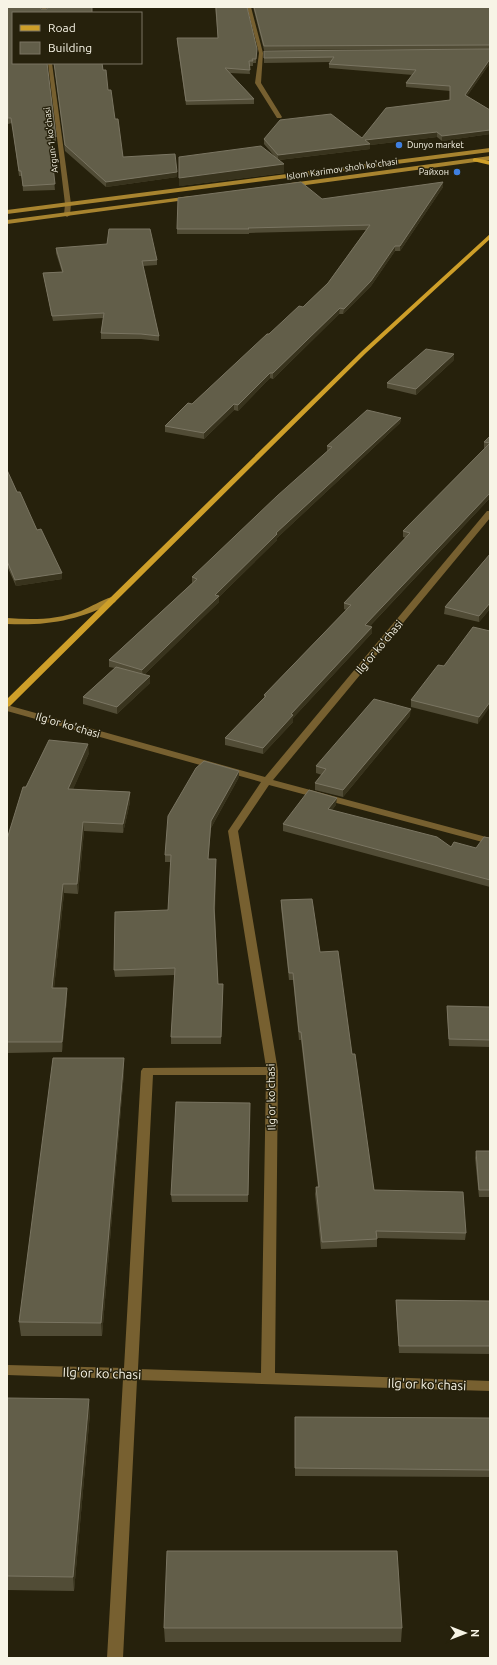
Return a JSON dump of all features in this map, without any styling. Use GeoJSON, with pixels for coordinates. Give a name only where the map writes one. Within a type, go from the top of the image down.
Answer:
{"type":"FeatureCollection","features":[{"type":"Feature","properties":{"kind":"main road","name":"Islom Karimov shoh ko'chasi"},"geometry":{"type":"LineString","coordinates":[[7,212],[490,150]]}},
{"type":"Feature","properties":{"kind":"main road","name":"Islom Karimov shoh ko'chasi"},"geometry":{"type":"LineString","coordinates":[[287,185],[490,158]]}},
{"type":"Feature","properties":{"kind":"main road"},"geometry":{"type":"LineString","coordinates":[[475,160],[490,163]]}},
{"type":"Feature","properties":{"kind":"main road"},"geometry":{"type":"LineString","coordinates":[[7,222],[201,197]]}},
{"type":"Feature","properties":{"kind":"main road"},"geometry":{"type":"LineString","coordinates":[[7,704],[364,352],[490,236]]}},
{"type":"Feature","properties":{"kind":"main road"},"geometry":{"type":"LineString","coordinates":[[7,621],[34,622],[62,620],[88,613],[112,600]]}},
{"type":"Feature","properties":{"kind":"street"},"geometry":{"type":"LineString","coordinates":[[249,7],[261,53],[258,83],[279,117]]}},
{"type":"Feature","properties":{"kind":"street"},"geometry":{"type":"LineString","coordinates":[[261,53],[269,53]]}},
{"type":"Feature","properties":{"kind":"street","name":"Argun-1 ko'chasi"},"geometry":{"type":"LineString","coordinates":[[50,64],[68,204],[67,215]]}},
{"type":"Feature","properties":{"kind":"street","name":"Ilg'or ko'chasi"},"geometry":{"type":"LineString","coordinates":[[268,1378],[272,1071],[233,831],[267,781],[490,513]]}},
{"type":"Feature","properties":{"kind":"street","name":"Ilg'or ko'chasi"},"geometry":{"type":"LineString","coordinates":[[7,708],[267,781],[490,841]]}},
{"type":"Feature","properties":{"kind":"street"},"geometry":{"type":"LineString","coordinates":[[115,1658],[129,1373],[147,1071],[272,1071]]}},
{"type":"Feature","properties":{"kind":"street","name":"Ilg'or ko'chasi"},"geometry":{"type":"LineString","coordinates":[[7,1370],[490,1386]]}},
{"type":"Feature","properties":{"kind":"building"},"geometry":{"type":"Polygon","coordinates":[[[7,7],[41,7],[41,9],[47,9],[47,7],[92,7],[92,12],[12,12],[12,64],[47,64],[56,137],[49,131],[55,184],[23,186],[21,171],[19,171],[11,118],[8,118],[7,7]]]}},
{"type":"Feature","properties":{"kind":"building"},"geometry":{"type":"Polygon","coordinates":[[[216,7],[247,7],[257,49],[256,59],[249,61],[250,70],[225,68],[254,99],[186,101],[177,38],[218,38],[216,7]]]}},
{"type":"Feature","properties":{"kind":"building"},"geometry":{"type":"Polygon","coordinates":[[[254,7],[490,7],[490,45],[264,46],[254,7]]]}},
{"type":"Feature","properties":{"kind":"building"},"geometry":{"type":"Polygon","coordinates":[[[490,49],[490,59],[465,95],[490,110],[490,130],[442,136],[437,132],[365,140],[370,144],[278,155],[264,139],[280,120],[331,114],[362,138],[386,108],[450,100],[450,86],[406,83],[416,70],[329,64],[334,57],[264,58],[264,51],[490,49]]]}},
{"type":"Feature","properties":{"kind":"building"},"geometry":{"type":"Polygon","coordinates":[[[54,64],[102,64],[103,70],[106,70],[108,90],[111,90],[115,119],[118,119],[123,157],[175,154],[177,172],[106,182],[65,145],[54,64]]]}},
{"type":"Feature","properties":{"kind":"building"},"geometry":{"type":"Polygon","coordinates":[[[261,146],[284,164],[179,178],[179,157],[261,146]]]}},
{"type":"Feature","properties":{"kind":"building"},"geometry":{"type":"Polygon","coordinates":[[[301,182],[322,199],[443,182],[400,246],[395,246],[371,281],[344,309],[340,308],[238,405],[234,404],[204,433],[165,426],[188,403],[192,404],[267,334],[269,334],[299,306],[303,307],[328,283],[370,225],[248,228],[249,229],[177,229],[178,198],[301,182]]]}},
{"type":"Feature","properties":{"kind":"building"},"geometry":{"type":"Polygon","coordinates":[[[109,229],[150,229],[157,260],[142,261],[159,336],[101,333],[104,313],[52,316],[43,273],[63,272],[56,248],[107,244],[109,229]]]}},
{"type":"Feature","properties":{"kind":"building"},"geometry":{"type":"Polygon","coordinates":[[[426,349],[454,354],[416,389],[387,383],[426,349]]]}},
{"type":"Feature","properties":{"kind":"building"},"geometry":{"type":"Polygon","coordinates":[[[367,410],[401,418],[276,533],[277,534],[215,595],[219,596],[142,670],[109,660],[197,579],[192,577],[277,496],[332,447],[327,446],[367,410]]]}},
{"type":"Feature","properties":{"kind":"building"},"geometry":{"type":"Polygon","coordinates":[[[490,436],[490,443],[484,442],[490,436]]]}},
{"type":"Feature","properties":{"kind":"building"},"geometry":{"type":"Polygon","coordinates":[[[490,443],[490,493],[365,625],[372,627],[291,714],[293,715],[263,748],[225,738],[266,696],[264,695],[351,605],[344,603],[410,533],[403,531],[490,443]]]}},
{"type":"Feature","properties":{"kind":"building"},"geometry":{"type":"Polygon","coordinates":[[[7,470],[17,492],[20,492],[37,530],[41,529],[62,573],[15,580],[7,561],[7,470]]]}},
{"type":"Feature","properties":{"kind":"building"},"geometry":{"type":"Polygon","coordinates":[[[490,554],[490,603],[479,616],[445,607],[490,554]]]}},
{"type":"Feature","properties":{"kind":"building"},"geometry":{"type":"Polygon","coordinates":[[[473,627],[490,631],[490,702],[479,717],[411,700],[438,665],[444,666],[473,627]]]}},
{"type":"Feature","properties":{"kind":"building"},"geometry":{"type":"Polygon","coordinates":[[[116,667],[150,676],[117,707],[83,697],[116,667]]]}},
{"type":"Feature","properties":{"kind":"building"},"geometry":{"type":"Polygon","coordinates":[[[374,699],[411,709],[343,790],[315,783],[326,769],[316,766],[374,699]]]}},
{"type":"Feature","properties":{"kind":"building"},"geometry":{"type":"Polygon","coordinates":[[[49,740],[88,744],[68,789],[130,792],[123,824],[83,822],[77,884],[63,884],[52,988],[67,988],[62,1042],[7,1042],[7,839],[23,787],[26,787],[49,740]]]}},
{"type":"Feature","properties":{"kind":"building"},"geometry":{"type":"Polygon","coordinates":[[[204,761],[239,771],[211,821],[208,859],[216,859],[214,908],[218,984],[223,984],[221,1037],[171,1037],[175,968],[114,970],[115,912],[168,910],[171,855],[165,855],[168,816],[196,768],[204,761]]]}},
{"type":"Feature","properties":{"kind":"building"},"geometry":{"type":"Polygon","coordinates":[[[309,790],[337,798],[328,809],[437,837],[451,847],[454,842],[476,848],[484,837],[490,838],[490,880],[283,824],[309,790]]]}},
{"type":"Feature","properties":{"kind":"building"},"geometry":{"type":"Polygon","coordinates":[[[312,899],[320,952],[338,951],[352,1054],[355,1054],[374,1190],[463,1192],[466,1233],[376,1231],[377,1239],[322,1242],[316,1187],[319,1187],[301,1032],[299,1032],[293,973],[289,973],[281,900],[312,899]]]}},
{"type":"Feature","properties":{"kind":"building"},"geometry":{"type":"Polygon","coordinates":[[[447,1006],[490,1007],[490,1040],[449,1039],[447,1006]]]}},
{"type":"Feature","properties":{"kind":"building"},"geometry":{"type":"Polygon","coordinates":[[[53,1058],[124,1058],[101,1323],[19,1322],[53,1058]]]}},
{"type":"Feature","properties":{"kind":"building"},"geometry":{"type":"Polygon","coordinates":[[[176,1102],[250,1103],[248,1195],[171,1195],[176,1102]]]}},
{"type":"Feature","properties":{"kind":"building"},"geometry":{"type":"Polygon","coordinates":[[[476,1151],[490,1151],[490,1190],[479,1190],[476,1151]]]}},
{"type":"Feature","properties":{"kind":"building"},"geometry":{"type":"Polygon","coordinates":[[[396,1300],[490,1301],[490,1346],[399,1346],[396,1300]]]}},
{"type":"Feature","properties":{"kind":"building"},"geometry":{"type":"Polygon","coordinates":[[[7,1398],[89,1399],[73,1577],[7,1576],[7,1398]]]}},
{"type":"Feature","properties":{"kind":"building"},"geometry":{"type":"Polygon","coordinates":[[[295,1417],[490,1418],[490,1470],[295,1468],[295,1417]]]}},
{"type":"Feature","properties":{"kind":"building"},"geometry":{"type":"Polygon","coordinates":[[[167,1551],[397,1551],[402,1628],[164,1628],[167,1551]]]}},
{"type":"Feature","properties":{"kind":"place","name":"Dunyo market"},"geometry":{"type":"Point","coordinates":[399,145]}},
{"type":"Feature","properties":{"kind":"place","name":"Райхон"},"geometry":{"type":"Point","coordinates":[457,172]}}]}
